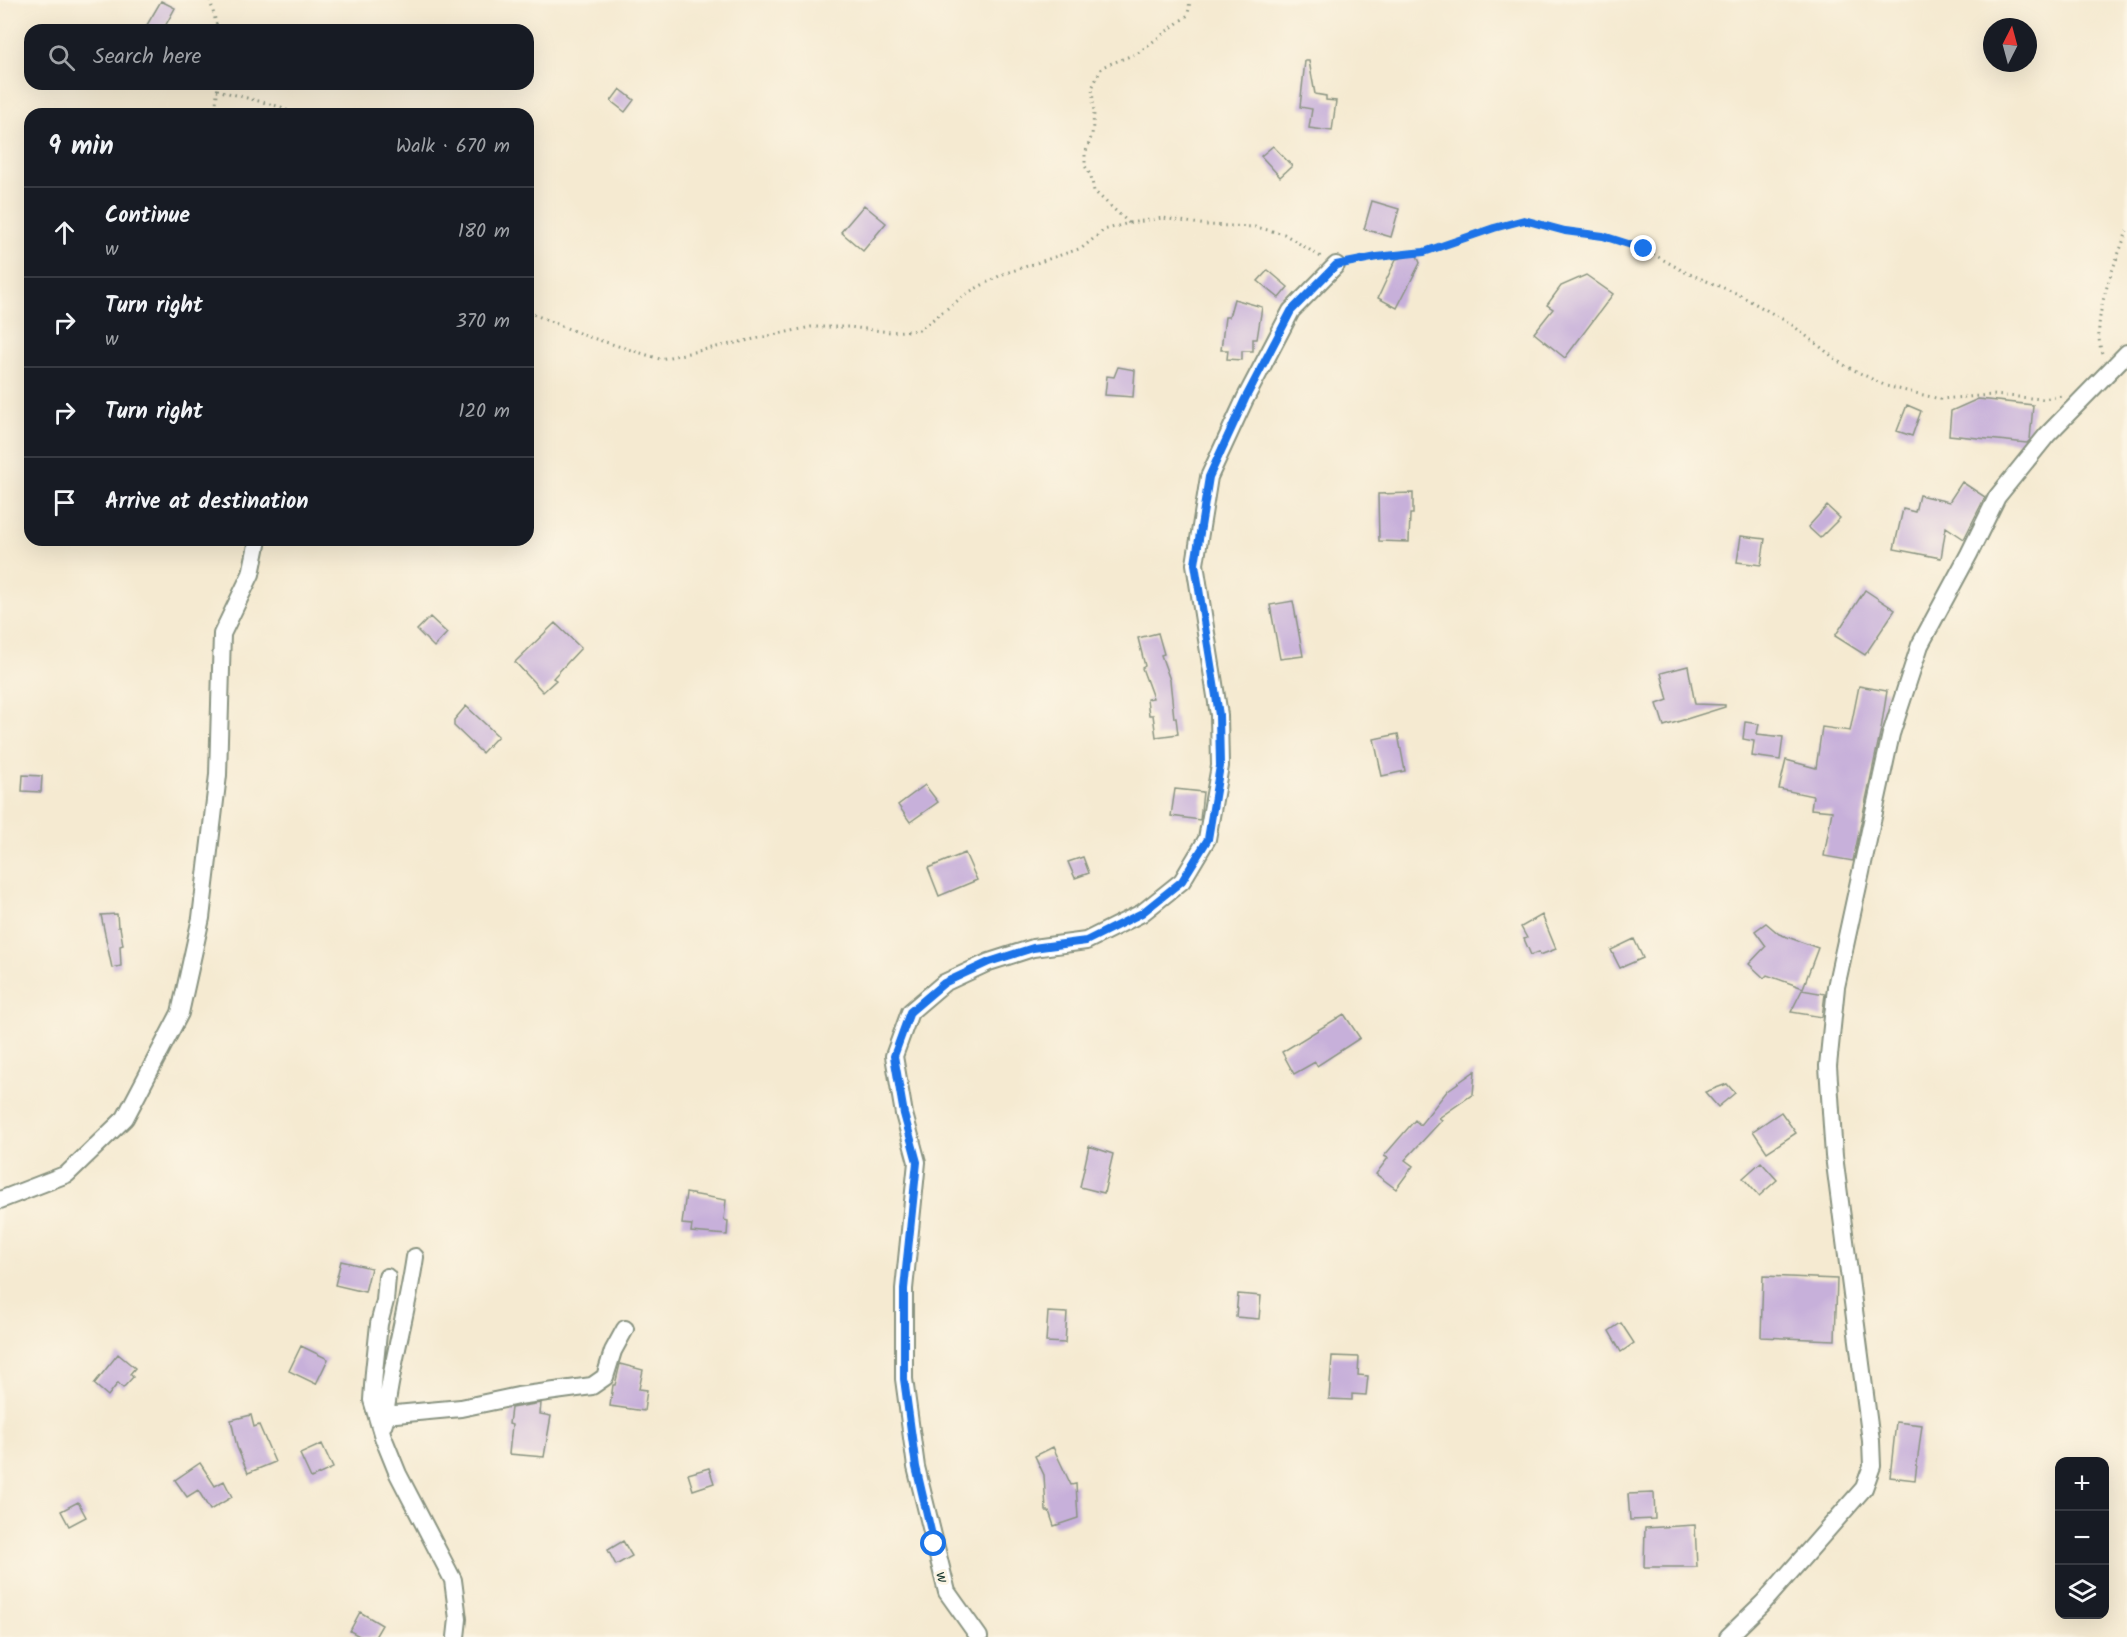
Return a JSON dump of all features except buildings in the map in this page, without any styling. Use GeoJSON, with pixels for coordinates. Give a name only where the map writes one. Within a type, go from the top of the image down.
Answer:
{"type":"FeatureCollection","features":[{"type":"Feature","properties":{"kind":"street","name":"w"},"geometry":{"type":"LineString","coordinates":[[980,1637],[947,1592],[916,1467],[904,1379],[904,1289],[917,1162],[904,1114],[894,1056],[910,1012],[944,983],[989,962],[1033,948],[1086,941],[1142,913],[1182,881],[1208,839],[1220,766],[1219,715],[1195,564],[1209,477],[1245,399],[1291,311],[1336,265]]}},
{"type":"Feature","properties":{"kind":"street"},"geometry":{"type":"LineString","coordinates":[[1728,1637],[1763,1603],[1864,1488],[1872,1466],[1871,1441],[1834,1156],[1828,1066],[1836,987],[1891,734],[1920,645],[1969,554],[1996,497],[2047,435],[2127,354]]}},
{"type":"Feature","properties":{"kind":"street"},"geometry":{"type":"LineString","coordinates":[[0,1200],[67,1174],[125,1118],[180,1013],[201,918],[218,775],[222,634],[251,574],[257,546]]}},
{"type":"Feature","properties":{"kind":"street"},"geometry":{"type":"LineString","coordinates":[[383,1437],[394,1356],[415,1257]]}},
{"type":"Feature","properties":{"kind":"street"},"geometry":{"type":"LineString","coordinates":[[387,1277],[372,1400],[383,1437],[398,1474],[453,1580],[458,1618],[456,1637]]}},
{"type":"Feature","properties":{"kind":"street"},"geometry":{"type":"LineString","coordinates":[[385,1415],[461,1408],[518,1396],[592,1386],[605,1377],[613,1351],[625,1329]]}},
{"type":"Feature","properties":{"kind":"path"},"geometry":{"type":"LineString","coordinates":[[210,0],[216,24]]}},
{"type":"Feature","properties":{"kind":"path"},"geometry":{"type":"LineString","coordinates":[[1129,224],[1094,191],[1086,166],[1086,154],[1092,135],[1094,114],[1092,88],[1102,67],[1138,53],[1188,15],[1190,0]]}},
{"type":"Feature","properties":{"kind":"path"},"geometry":{"type":"LineString","coordinates":[[216,108],[217,90],[284,108]]}},
{"type":"Feature","properties":{"kind":"path"},"geometry":{"type":"LineString","coordinates":[[534,314],[586,336],[660,359],[811,327],[849,327],[890,332],[919,330],[969,292],[1003,274],[1082,248],[1104,230],[1163,218],[1206,225],[1256,227],[1284,234],[1336,265],[1377,257],[1424,252],[1524,220],[1565,231],[1603,236],[1644,249],[1685,272],[1756,304],[1791,324],[1842,364],[1886,386],[1940,399],[1993,395],[2043,399],[2090,391]]}},
{"type":"Feature","properties":{"kind":"path"},"geometry":{"type":"LineString","coordinates":[[2108,372],[2098,341],[2104,298],[2127,231]]}},
{"type":"Feature","properties":{"kind":"route"},"geometry":{"type":"LineString","coordinates":[[934,1544],[916,1467],[904,1379],[904,1289],[917,1162],[904,1114],[894,1056],[910,1012],[944,983],[989,962],[1033,948],[1086,941],[1142,913],[1182,881],[1208,839],[1220,766],[1219,715],[1195,564],[1209,477],[1245,399],[1291,311],[1336,265],[1404,253],[1424,252],[1524,220],[1565,231],[1603,236],[1644,249]]}}]}
